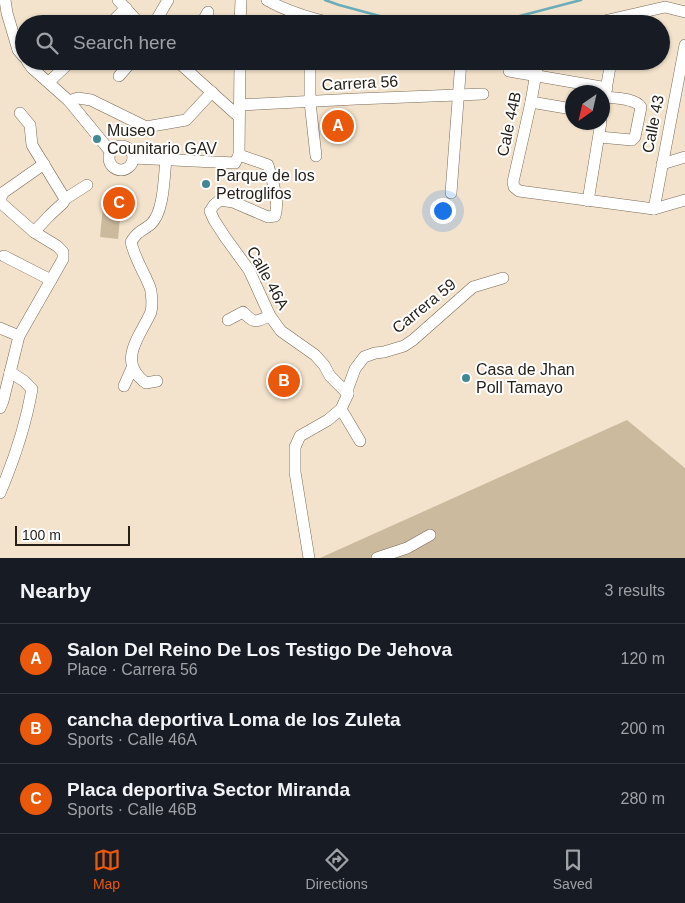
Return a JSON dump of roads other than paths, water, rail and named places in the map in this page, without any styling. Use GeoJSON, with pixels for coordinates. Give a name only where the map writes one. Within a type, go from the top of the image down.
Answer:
{"type":"FeatureCollection","features":[{"type":"Feature","properties":{"kind":"street"},"geometry":{"type":"LineString","coordinates":[[5,0],[15,40]]}},
{"type":"Feature","properties":{"kind":"street"},"geometry":{"type":"LineString","coordinates":[[159,15],[168,0]]}},
{"type":"Feature","properties":{"kind":"street"},"geometry":{"type":"LineString","coordinates":[[240,15],[241,0]]}},
{"type":"Feature","properties":{"kind":"street"},"geometry":{"type":"LineString","coordinates":[[267,0],[291,15]]}},
{"type":"Feature","properties":{"kind":"street"},"geometry":{"type":"LineString","coordinates":[[115,15],[122,4],[132,15]]}},
{"type":"Feature","properties":{"kind":"street"},"geometry":{"type":"LineString","coordinates":[[638,15],[665,7],[685,12]]}},
{"type":"Feature","properties":{"kind":"street","name":"Calle 43"},"geometry":{"type":"LineString","coordinates":[[654,205],[685,45]]}},
{"type":"Feature","properties":{"kind":"street"},"geometry":{"type":"LineString","coordinates":[[34,70],[69,101],[110,151]]}},
{"type":"Feature","properties":{"kind":"street"},"geometry":{"type":"LineString","coordinates":[[49,82],[62,70]]}},
{"type":"Feature","properties":{"kind":"street"},"geometry":{"type":"LineString","coordinates":[[119,76],[124,70]]}},
{"type":"Feature","properties":{"kind":"street"},"geometry":{"type":"LineString","coordinates":[[187,70],[212,92],[239,110]]}},
{"type":"Feature","properties":{"kind":"street"},"geometry":{"type":"LineString","coordinates":[[133,158],[237,159],[240,70]]}},
{"type":"Feature","properties":{"kind":"street"},"geometry":{"type":"LineString","coordinates":[[310,70],[310,102],[316,156]]}},
{"type":"Feature","properties":{"kind":"street"},"geometry":{"type":"LineString","coordinates":[[451,193],[461,70]]}},
{"type":"Feature","properties":{"kind":"street","name":"Cale 44B"},"geometry":{"type":"LineString","coordinates":[[537,70],[513,182],[514,187],[519,191],[588,201]]}},
{"type":"Feature","properties":{"kind":"street"},"geometry":{"type":"LineString","coordinates":[[607,85],[610,70]]}},
{"type":"Feature","properties":{"kind":"street"},"geometry":{"type":"LineString","coordinates":[[509,71],[575,85]]}},
{"type":"Feature","properties":{"kind":"street"},"geometry":{"type":"LineString","coordinates":[[69,101],[78,98],[91,100],[146,127],[186,120],[212,92]]}},
{"type":"Feature","properties":{"kind":"street"},"geometry":{"type":"LineString","coordinates":[[599,137],[632,140],[635,137],[641,107],[638,103],[610,93]]}},
{"type":"Feature","properties":{"kind":"street","name":"Carrera 56"},"geometry":{"type":"LineString","coordinates":[[239,110],[356,98],[483,94]]}},
{"type":"Feature","properties":{"kind":"street"},"geometry":{"type":"LineString","coordinates":[[531,102],[565,108]]}},
{"type":"Feature","properties":{"kind":"street"},"geometry":{"type":"LineString","coordinates":[[20,113],[30,125],[32,145],[65,198]]}},
{"type":"Feature","properties":{"kind":"street"},"geometry":{"type":"LineString","coordinates":[[600,130],[588,201],[654,205],[685,200]]}},
{"type":"Feature","properties":{"kind":"street"},"geometry":{"type":"LineString","coordinates":[[115,147],[127,148],[133,158],[132,164],[127,169],[121,171],[114,169],[108,158],[110,151],[115,147]]}},
{"type":"Feature","properties":{"kind":"street"},"geometry":{"type":"LineString","coordinates":[[662,164],[685,157]]}},
{"type":"Feature","properties":{"kind":"street"},"geometry":{"type":"LineString","coordinates":[[158,382],[146,383],[138,377],[132,368],[131,358],[135,344],[152,310],[152,291],[134,253],[131,242],[136,234],[151,224],[156,216],[160,204],[166,159]]}},
{"type":"Feature","properties":{"kind":"street","name":"Calle 46A"},"geometry":{"type":"LineString","coordinates":[[237,159],[268,166],[277,208],[275,216],[268,217],[233,202],[220,200],[210,211],[214,220],[249,270],[270,316],[281,331],[315,354],[330,376],[348,394]]}},
{"type":"Feature","properties":{"kind":"street"},"geometry":{"type":"LineString","coordinates":[[0,408],[19,336],[63,259],[63,252],[57,246],[34,232],[1,203],[1,197],[4,192],[44,164]]}},
{"type":"Feature","properties":{"kind":"street"},"geometry":{"type":"LineString","coordinates":[[34,232],[63,203],[65,198],[87,185]]}},
{"type":"Feature","properties":{"kind":"street"},"geometry":{"type":"LineString","coordinates":[[654,205],[685,193]]}},
{"type":"Feature","properties":{"kind":"street"},"geometry":{"type":"LineString","coordinates":[[4,256],[51,280]]}},
{"type":"Feature","properties":{"kind":"street","name":"Carrera 59"},"geometry":{"type":"LineString","coordinates":[[341,410],[355,369],[364,357],[404,346],[473,287],[503,278]]}},
{"type":"Feature","properties":{"kind":"street"},"geometry":{"type":"LineString","coordinates":[[228,320],[243,312],[253,321],[270,316]]}},
{"type":"Feature","properties":{"kind":"street"},"geometry":{"type":"LineString","coordinates":[[0,328],[19,336]]}},
{"type":"Feature","properties":{"kind":"street"},"geometry":{"type":"LineString","coordinates":[[124,386],[132,368]]}},
{"type":"Feature","properties":{"kind":"street"},"geometry":{"type":"LineString","coordinates":[[0,493],[10,470],[30,404],[32,389],[24,380],[10,372]]}},
{"type":"Feature","properties":{"kind":"street"},"geometry":{"type":"LineString","coordinates":[[309,558],[295,472],[295,447],[300,436],[341,410],[360,441]]}},
{"type":"Feature","properties":{"kind":"street"},"geometry":{"type":"LineString","coordinates":[[0,464],[16,450]]}},
{"type":"Feature","properties":{"kind":"street"},"geometry":{"type":"LineString","coordinates":[[377,558],[407,548],[430,535]]}},
{"type":"Feature","properties":{"kind":"waterway"},"geometry":{"type":"LineString","coordinates":[[325,0],[376,15]]}},
{"type":"Feature","properties":{"kind":"waterway"},"geometry":{"type":"LineString","coordinates":[[524,15],[581,0]]}},
{"type":"Feature","properties":{"kind":"place","name":"Salon Del Reino De Los Testigo De Jehova"},"geometry":{"type":"Point","coordinates":[338,126]}},
{"type":"Feature","properties":{"kind":"place","name":"Museo Counitario GAV"},"geometry":{"type":"Point","coordinates":[97,139]}},
{"type":"Feature","properties":{"kind":"place","name":"Parque de los Petroglifos"},"geometry":{"type":"Point","coordinates":[206,184]}},
{"type":"Feature","properties":{"kind":"place","name":"Placa deportiva Sector Miranda"},"geometry":{"type":"Point","coordinates":[119,203]}},
{"type":"Feature","properties":{"kind":"place","name":"Casa de Jhan Poll Tamayo"},"geometry":{"type":"Point","coordinates":[466,378]}},
{"type":"Feature","properties":{"kind":"place","name":"cancha deportiva Loma de los Zuleta"},"geometry":{"type":"Point","coordinates":[284,381]}}]}
